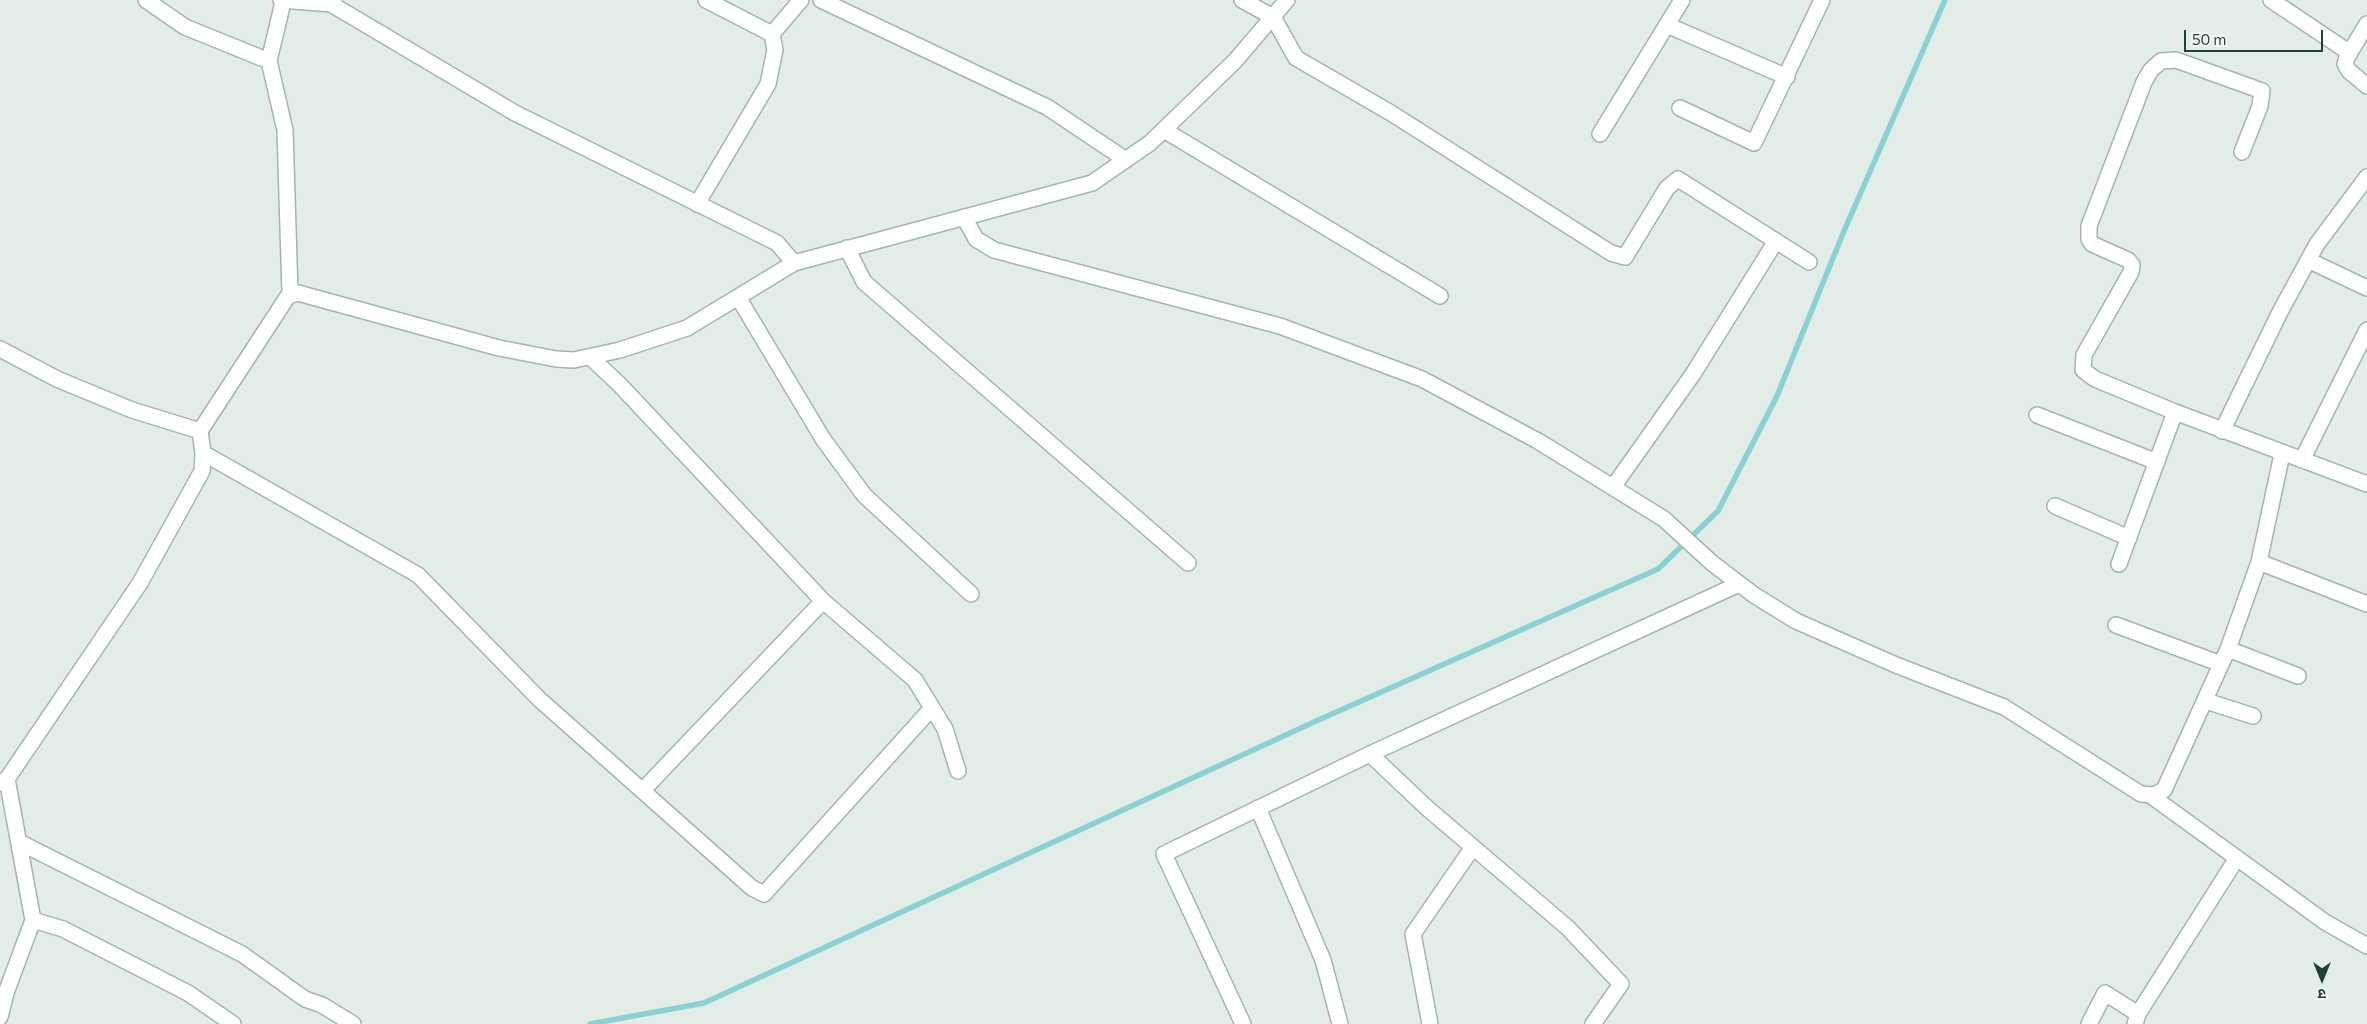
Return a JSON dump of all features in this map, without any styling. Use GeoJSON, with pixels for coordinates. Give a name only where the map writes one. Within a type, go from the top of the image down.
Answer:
{"type":"FeatureCollection","features":[{"type":"Feature","properties":{"kind":"street"},"geometry":{"type":"LineString","coordinates":[[146,0],[185,27],[269,61]]}},
{"type":"Feature","properties":{"kind":"street"},"geometry":{"type":"LineString","coordinates":[[697,204],[768,84],[776,50],[772,34],[706,0]]}},
{"type":"Feature","properties":{"kind":"street"},"geometry":{"type":"LineString","coordinates":[[772,34],[801,0]]}},
{"type":"Feature","properties":{"kind":"street"},"geometry":{"type":"LineString","coordinates":[[821,0],[1047,107],[1126,160]]}},
{"type":"Feature","properties":{"kind":"street"},"geometry":{"type":"LineString","coordinates":[[1242,0],[1272,16],[1296,58],[1391,112],[1611,253],[1624,257],[1667,188],[1678,179],[1809,262]]}},
{"type":"Feature","properties":{"kind":"street"},"geometry":{"type":"LineString","coordinates":[[0,1017],[3,989],[33,920],[19,842],[4,782],[140,583],[202,471],[203,453],[200,431],[281,304],[290,294],[298,292],[499,348],[556,359],[590,357],[620,350],[687,328],[794,263],[1092,183],[1150,143],[1164,130],[1235,61],[1287,0]]}},
{"type":"Feature","properties":{"kind":"street"},"geometry":{"type":"LineString","coordinates":[[1600,134],[1682,0]]}},
{"type":"Feature","properties":{"kind":"street"},"geometry":{"type":"LineString","coordinates":[[1680,108],[1754,143],[1822,0]]}},
{"type":"Feature","properties":{"kind":"street"},"geometry":{"type":"LineString","coordinates":[[2270,0],[2350,53]]}},
{"type":"Feature","properties":{"kind":"street"},"geometry":{"type":"LineString","coordinates":[[290,294],[285,130],[269,61],[282,1],[333,2],[515,114],[777,244],[794,263]]}},
{"type":"Feature","properties":{"kind":"street"},"geometry":{"type":"LineString","coordinates":[[2367,24],[2350,53],[2346,66],[2367,86]]}},
{"type":"Feature","properties":{"kind":"street"},"geometry":{"type":"LineString","coordinates":[[1667,25],[1787,77]]}},
{"type":"Feature","properties":{"kind":"street"},"geometry":{"type":"LineString","coordinates":[[2242,152],[2260,106],[2262,91],[2181,61],[2161,61],[2151,70],[2144,82],[2089,226],[2089,239],[2092,244],[2128,260],[2132,265],[2131,272],[2084,355],[2083,370],[2095,379],[2175,412],[2282,454],[2367,484]]}},
{"type":"Feature","properties":{"kind":"street"},"geometry":{"type":"LineString","coordinates":[[1164,130],[1440,296]]}},
{"type":"Feature","properties":{"kind":"street"},"geometry":{"type":"LineString","coordinates":[[2222,430],[2317,244],[2367,177]]}},
{"type":"Feature","properties":{"kind":"street"},"geometry":{"type":"LineString","coordinates":[[964,217],[976,238],[994,250],[1280,326],[1422,379],[1538,441],[1664,519],[1712,563],[1739,584],[1796,621],[1896,665],[2004,707],[2142,794],[2150,795],[2164,790],[2228,650],[2259,562],[2282,454]]}},
{"type":"Feature","properties":{"kind":"street"},"geometry":{"type":"LineString","coordinates":[[1613,487],[1693,374],[1776,241]]}},
{"type":"Feature","properties":{"kind":"street"},"geometry":{"type":"LineString","coordinates":[[847,248],[864,282],[1188,563]]}},
{"type":"Feature","properties":{"kind":"street"},"geometry":{"type":"LineString","coordinates":[[2308,260],[2367,288]]}},
{"type":"Feature","properties":{"kind":"street"},"geometry":{"type":"LineString","coordinates":[[738,297],[823,439],[864,495],[971,594]]}},
{"type":"Feature","properties":{"kind":"street"},"geometry":{"type":"LineString","coordinates":[[2302,460],[2367,330]]}},
{"type":"Feature","properties":{"kind":"street"},"geometry":{"type":"LineString","coordinates":[[0,349],[57,379],[116,403],[200,431]]}},
{"type":"Feature","properties":{"kind":"street"},"geometry":{"type":"LineString","coordinates":[[590,357],[619,384],[823,601],[915,680],[931,709],[945,728],[958,771]]}},
{"type":"Feature","properties":{"kind":"street"},"geometry":{"type":"LineString","coordinates":[[2119,564],[2175,412]]}},
{"type":"Feature","properties":{"kind":"street"},"geometry":{"type":"LineString","coordinates":[[2037,415],[2157,462]]}},
{"type":"Feature","properties":{"kind":"street"},"geometry":{"type":"LineString","coordinates":[[203,453],[418,575],[539,699],[752,888],[764,894],[931,709]]}},
{"type":"Feature","properties":{"kind":"street"},"geometry":{"type":"LineString","coordinates":[[2055,506],[2129,538]]}},
{"type":"Feature","properties":{"kind":"street"},"geometry":{"type":"LineString","coordinates":[[2259,562],[2367,604]]}},
{"type":"Feature","properties":{"kind":"street"},"geometry":{"type":"LineString","coordinates":[[1243,1024],[1164,854],[1370,754],[1739,584]]}},
{"type":"Feature","properties":{"kind":"street"},"geometry":{"type":"LineString","coordinates":[[643,790],[823,601]]}},
{"type":"Feature","properties":{"kind":"street"},"geometry":{"type":"LineString","coordinates":[[2116,625],[2221,664]]}},
{"type":"Feature","properties":{"kind":"street"},"geometry":{"type":"LineString","coordinates":[[2228,650],[2298,676]]}},
{"type":"Feature","properties":{"kind":"street"},"geometry":{"type":"LineString","coordinates":[[2206,701],[2253,716]]}},
{"type":"Feature","properties":{"kind":"street"},"geometry":{"type":"LineString","coordinates":[[1370,754],[1427,808],[1568,928],[1622,984],[1593,1024]]}},
{"type":"Feature","properties":{"kind":"street"},"geometry":{"type":"LineString","coordinates":[[2150,795],[2325,922],[2367,946]]}},
{"type":"Feature","properties":{"kind":"street"},"geometry":{"type":"LineString","coordinates":[[1258,808],[1323,960],[1340,1024]]}},
{"type":"Feature","properties":{"kind":"street"},"geometry":{"type":"LineString","coordinates":[[19,842],[242,954],[305,999],[322,1004],[353,1024]]}},
{"type":"Feature","properties":{"kind":"street"},"geometry":{"type":"LineString","coordinates":[[1430,1024],[1413,934],[1473,847]]}},
{"type":"Feature","properties":{"kind":"street"},"geometry":{"type":"LineString","coordinates":[[2089,1024],[2105,992],[2137,1019],[2237,858]]}},
{"type":"Feature","properties":{"kind":"street"},"geometry":{"type":"LineString","coordinates":[[33,920],[63,929],[188,993],[233,1024]]}},
{"type":"Feature","properties":{"kind":"waterway"},"geometry":{"type":"LineString","coordinates":[[590,1024],[704,1003],[1314,722],[1658,569],[1718,511],[1777,396],[1844,231],[1945,0]]}}]}
